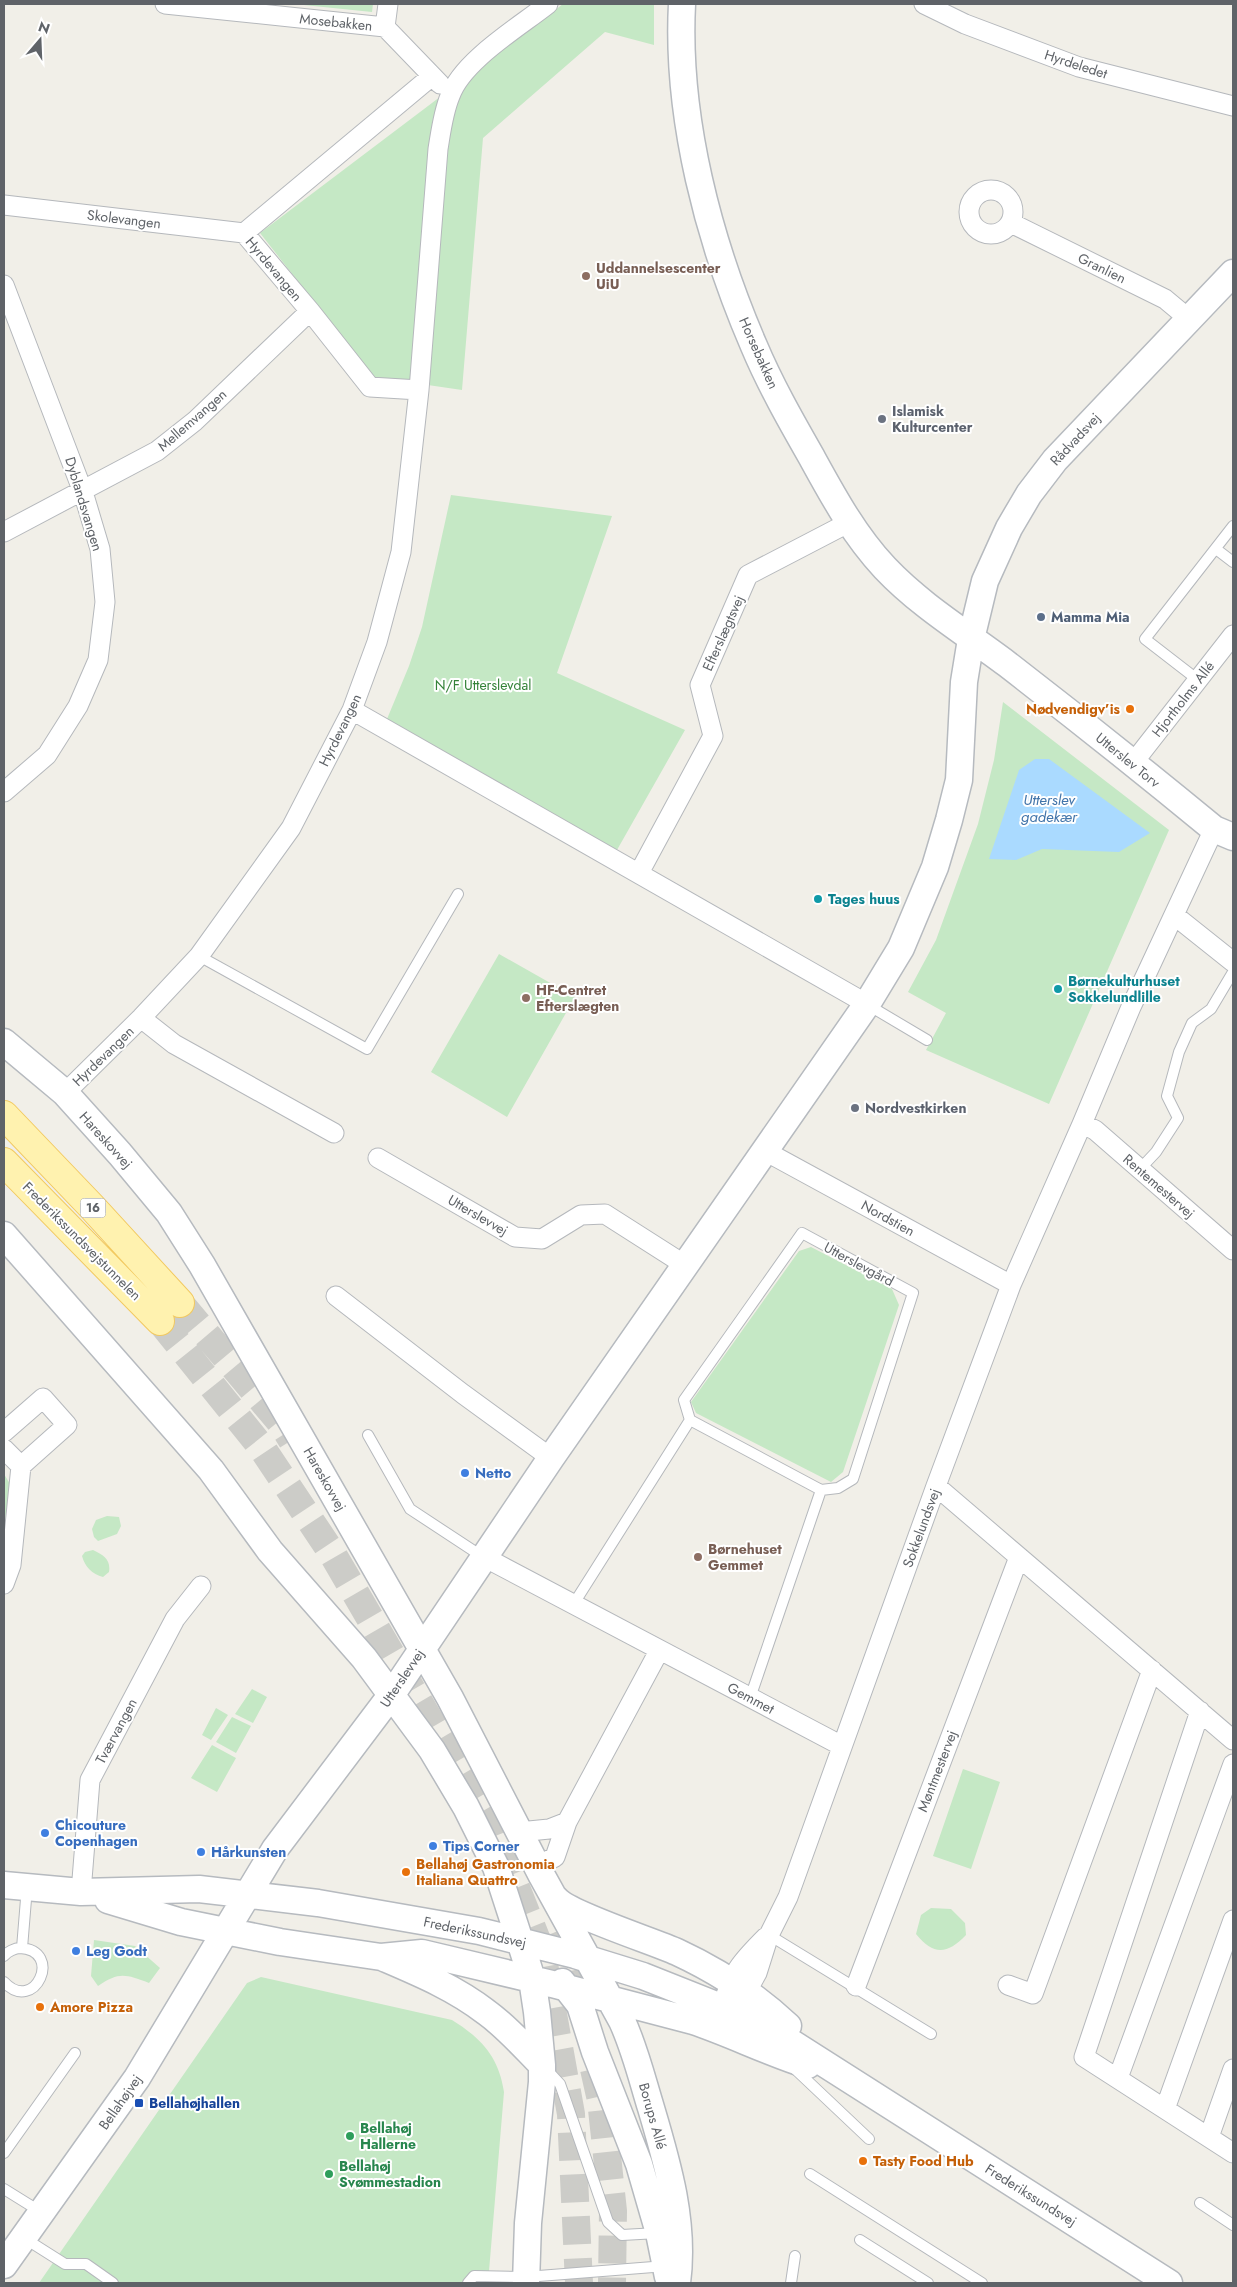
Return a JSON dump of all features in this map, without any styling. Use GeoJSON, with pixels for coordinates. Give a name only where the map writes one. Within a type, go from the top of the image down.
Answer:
{"type":"FeatureCollection","features":[{"type":"Feature","properties":{"kind":"main road","name":"Frederikssundsvejstunnelen"},"geometry":{"type":"LineString","coordinates":[[4,1115],[93,1208],[180,1304]]}},
{"type":"Feature","properties":{"kind":"main road","name":"Frederikssundsvejstunnelen"},"geometry":{"type":"LineString","coordinates":[[4,1162],[160,1321]]}},
{"type":"Feature","properties":{"kind":"street","name":"Mosebakken"},"geometry":{"type":"LineString","coordinates":[[165,4],[385,27],[450,95]]}},
{"type":"Feature","properties":{"kind":"street"},"geometry":{"type":"LineString","coordinates":[[385,27],[388,4]]}},
{"type":"Feature","properties":{"kind":"street","name":"Hyrdevangen"},"geometry":{"type":"LineString","coordinates":[[65,1093],[142,1018],[199,956],[290,828],[352,710],[377,642],[401,552],[419,390],[438,149],[442,123],[450,95],[461,76],[472,63],[548,4]]}},
{"type":"Feature","properties":{"kind":"street","name":"Horsebakken"},"geometry":{"type":"LineString","coordinates":[[682,4],[683,73],[695,162],[723,264],[754,347],[795,428],[848,523],[886,569],[930,609],[971,639]]}},
{"type":"Feature","properties":{"kind":"street","name":"Hyrdeledet"},"geometry":{"type":"LineString","coordinates":[[924,4],[965,24],[1078,67],[1233,106]]}},
{"type":"Feature","properties":{"kind":"street","name":"Hyrdevangen"},"geometry":{"type":"LineString","coordinates":[[419,390],[370,387],[310,311],[244,233],[432,76]]}},
{"type":"Feature","properties":{"kind":"street","name":"Skolevangen"},"geometry":{"type":"LineString","coordinates":[[4,205],[244,233]]}},
{"type":"Feature","properties":{"kind":"street","name":"Granlien"},"geometry":{"type":"LineString","coordinates":[[1011,223],[1164,298],[1188,318]]}},
{"type":"Feature","properties":{"kind":"street","name":"Rådvadsvej"},"geometry":{"type":"LineString","coordinates":[[971,639],[985,581],[1009,528],[1029,494],[1055,460],[1188,318],[1233,273]]}},
{"type":"Feature","properties":{"kind":"street","name":"Dyblandsvangen"},"geometry":{"type":"LineString","coordinates":[[4,285],[83,492],[100,550],[105,602],[98,660],[78,706],[47,754],[4,792]]}},
{"type":"Feature","properties":{"kind":"street","name":"Mellemvangen"},"geometry":{"type":"LineString","coordinates":[[4,532],[83,492],[157,451],[195,421],[310,311]]}},
{"type":"Feature","properties":{"kind":"street","name":"Efterslægtsvej"},"geometry":{"type":"LineString","coordinates":[[639,873],[713,736],[700,685],[748,575],[848,523]]}},
{"type":"Feature","properties":{"kind":"street","name":"Hjortholms Allé"},"geometry":{"type":"LineString","coordinates":[[1133,763],[1233,634]]}},
{"type":"Feature","properties":{"kind":"street"},"geometry":{"type":"LineString","coordinates":[[352,710],[867,1004],[901,948],[935,867],[958,780],[964,682],[971,639]]}},
{"type":"Feature","properties":{"kind":"street","name":"Utterslev Torv"},"geometry":{"type":"LineString","coordinates":[[971,639],[1006,663],[1224,833],[1174,916],[1131,1007],[1082,1124]]}},
{"type":"Feature","properties":{"kind":"street"},"geometry":{"type":"LineString","coordinates":[[1174,916],[1233,962]]}},
{"type":"Feature","properties":{"kind":"street","name":"Utterslevvej"},"geometry":{"type":"LineString","coordinates":[[225,1930],[276,1849],[392,1694],[551,1458],[867,1004]]}},
{"type":"Feature","properties":{"kind":"street","name":"Hyrdevangen"},"geometry":{"type":"LineString","coordinates":[[142,1018],[174,1044],[334,1133]]}},
{"type":"Feature","properties":{"kind":"street","name":"Hareskovvej"},"geometry":{"type":"LineString","coordinates":[[4,1042],[65,1093],[120,1154],[169,1213],[202,1265],[450,1698],[587,1959]]}},
{"type":"Feature","properties":{"kind":"street","name":"Rentemestervej"},"geometry":{"type":"LineString","coordinates":[[1082,1124],[1095,1130],[1233,1250]]}},
{"type":"Feature","properties":{"kind":"street","name":"Sokkelundsvej"},"geometry":{"type":"LineString","coordinates":[[722,2006],[738,1986],[757,1973],[769,1935],[788,1897],[936,1486],[1011,1285],[1082,1124]]}},
{"type":"Feature","properties":{"kind":"street","name":"Nordstien"},"geometry":{"type":"LineString","coordinates":[[765,1151],[1011,1285]]}},
{"type":"Feature","properties":{"kind":"street","name":"Utterslevvej"},"geometry":{"type":"LineString","coordinates":[[378,1158],[515,1237],[542,1239],[581,1215],[605,1214],[685,1265]]}},
{"type":"Feature","properties":{"kind":"street"},"geometry":{"type":"LineString","coordinates":[[4,1235],[211,1470],[270,1551],[350,1641],[392,1694],[432,1750],[466,1807],[496,1867],[532,1979],[542,2064],[528,2223],[526,2280]]}},
{"type":"Feature","properties":{"kind":"street"},"geometry":{"type":"LineString","coordinates":[[336,1296],[463,1394],[551,1458]]}},
{"type":"Feature","properties":{"kind":"street"},"geometry":{"type":"LineString","coordinates":[[4,1432],[43,1398],[67,1425],[21,1466],[11,1565],[4,1584]]}},
{"type":"Feature","properties":{"kind":"street"},"geometry":{"type":"LineString","coordinates":[[4,1449],[21,1466]]}},
{"type":"Feature","properties":{"kind":"street"},"geometry":{"type":"LineString","coordinates":[[936,1486],[1233,1740]]}},
{"type":"Feature","properties":{"kind":"street","name":"Møntmestervej"},"geometry":{"type":"LineString","coordinates":[[856,1986],[1019,1557]]}},
{"type":"Feature","properties":{"kind":"street","name":"Gemmet"},"geometry":{"type":"LineString","coordinates":[[484,1558],[842,1746]]}},
{"type":"Feature","properties":{"kind":"street","name":"Tværvangen"},"geometry":{"type":"LineString","coordinates":[[81,1892],[90,1780],[175,1619],[201,1586]]}},
{"type":"Feature","properties":{"kind":"street"},"geometry":{"type":"LineString","coordinates":[[537,1866],[555,1857],[568,1822],[660,1651]]}},
{"type":"Feature","properties":{"kind":"street"},"geometry":{"type":"LineString","coordinates":[[1008,1985],[1033,1994],[1152,1670]]}},
{"type":"Feature","properties":{"kind":"street"},"geometry":{"type":"LineString","coordinates":[[1200,1711],[1084,2057],[1233,2153]]}},
{"type":"Feature","properties":{"kind":"street"},"geometry":{"type":"LineString","coordinates":[[1118,2078],[1233,1764]]}},
{"type":"Feature","properties":{"kind":"street"},"geometry":{"type":"LineString","coordinates":[[519,1832],[550,1829],[568,1822]]}},
{"type":"Feature","properties":{"kind":"street","name":"Frederikssundsvej"},"geometry":{"type":"LineString","coordinates":[[16,1886],[81,1892],[199,1889],[380,1912],[520,1941],[646,1977],[759,2022],[1169,2283]]}},
{"type":"Feature","properties":{"kind":"street","name":"Frederikssundsvej"},"geometry":{"type":"LineString","coordinates":[[81,1892],[160,1914],[181,1922],[280,1942],[381,1957],[422,1953],[532,1979],[716,2029],[784,2058],[842,2075]]}},
{"type":"Feature","properties":{"kind":"street"},"geometry":{"type":"LineString","coordinates":[[553,1896],[571,1911],[665,1947],[738,1986],[778,2016],[842,2075]]}},
{"type":"Feature","properties":{"kind":"street"},"geometry":{"type":"LineString","coordinates":[[1165,2109],[1233,1920]]}},
{"type":"Feature","properties":{"kind":"street","name":"Bellahøjvej"},"geometry":{"type":"LineString","coordinates":[[4,2265],[137,2078],[225,1930]]}},
{"type":"Feature","properties":{"kind":"street"},"geometry":{"type":"LineString","coordinates":[[520,1941],[567,1988],[580,2005],[595,2052],[639,2164],[669,2232]]}},
{"type":"Feature","properties":{"kind":"street","name":"Frederikssundsvej"},"geometry":{"type":"LineString","coordinates":[[381,1957],[428,1977],[467,1998],[496,2019],[542,2064]]}},
{"type":"Feature","properties":{"kind":"street","name":"Borups Allé"},"geometry":{"type":"LineString","coordinates":[[587,1959],[624,2027],[638,2064],[668,2166],[669,2232],[673,2275]]}},
{"type":"Feature","properties":{"kind":"street"},"geometry":{"type":"LineString","coordinates":[[1209,2137],[1233,2069]]}},
{"type":"Feature","properties":{"kind":"lane"},"geometry":{"type":"LineString","coordinates":[[1198,680],[1145,639],[1233,526]]}},
{"type":"Feature","properties":{"kind":"lane"},"geometry":{"type":"LineString","coordinates":[[1216,548],[1233,562]]}},
{"type":"Feature","properties":{"kind":"lane"},"geometry":{"type":"LineString","coordinates":[[199,956],[367,1049],[458,894]]}},
{"type":"Feature","properties":{"kind":"lane"},"geometry":{"type":"LineString","coordinates":[[1140,1169],[1156,1152],[1178,1118],[1167,1096],[1178,1052],[1192,1022],[1211,1009],[1233,972]]}},
{"type":"Feature","properties":{"kind":"lane"},"geometry":{"type":"LineString","coordinates":[[867,1004],[927,1040]]}},
{"type":"Feature","properties":{"kind":"lane","name":"Utterslevgård"},"geometry":{"type":"LineString","coordinates":[[690,1420],[684,1400],[802,1232],[913,1293],[853,1479],[838,1488],[821,1490]]}},
{"type":"Feature","properties":{"kind":"lane"},"geometry":{"type":"LineString","coordinates":[[573,1605],[690,1420],[821,1490],[750,1698]]}},
{"type":"Feature","properties":{"kind":"lane"},"geometry":{"type":"LineString","coordinates":[[368,1435],[410,1509],[484,1558]]}},
{"type":"Feature","properties":{"kind":"lane"},"geometry":{"type":"LineString","coordinates":[[16,1886],[22,1948]]}},
{"type":"Feature","properties":{"kind":"lane"},"geometry":{"type":"LineString","coordinates":[[769,1935],[856,1986],[931,2034]]}},
{"type":"Feature","properties":{"kind":"lane"},"geometry":{"type":"LineString","coordinates":[[4,1956],[6,1953],[18,1948],[32,1950],[41,1960],[43,1974],[36,1986],[24,1992],[10,1989],[4,1982]]}},
{"type":"Feature","properties":{"kind":"lane"},"geometry":{"type":"LineString","coordinates":[[4,2153],[75,2053]]}},
{"type":"Feature","properties":{"kind":"lane"},"geometry":{"type":"LineString","coordinates":[[784,2058],[869,2139]]}},
{"type":"Feature","properties":{"kind":"lane"},"geometry":{"type":"LineString","coordinates":[[542,2064],[560,2084],[608,2222],[622,2235],[669,2232]]}},
{"type":"Feature","properties":{"kind":"lane"},"geometry":{"type":"LineString","coordinates":[[810,2174],[982,2283]]}},
{"type":"Feature","properties":{"kind":"lane"},"geometry":{"type":"LineString","coordinates":[[4,2189],[41,2212]]}},
{"type":"Feature","properties":{"kind":"lane"},"geometry":{"type":"LineString","coordinates":[[1200,2203],[1233,2225]]}},
{"type":"Feature","properties":{"kind":"lane"},"geometry":{"type":"LineString","coordinates":[[24,2237],[65,2264],[86,2264],[113,2283]]}},
{"type":"Feature","properties":{"kind":"lane"},"geometry":{"type":"LineString","coordinates":[[860,2240],[928,2283]]}},
{"type":"Feature","properties":{"kind":"lane"},"geometry":{"type":"LineString","coordinates":[[791,2283],[795,2256]]}},
{"type":"Feature","properties":{"kind":"lane"},"geometry":{"type":"LineString","coordinates":[[471,2280],[673,2275]]}},
{"type":"Feature","properties":{"kind":"green space"},"geometry":{"type":"Polygon","coordinates":[[[294,4],[373,4],[372,12],[294,4]]]}},
{"type":"Feature","properties":{"kind":"green space"},"geometry":{"type":"Polygon","coordinates":[[[563,4],[654,4],[654,45],[605,32],[483,138],[462,390],[373,377],[260,233],[563,4]]]}},
{"type":"Feature","properties":{"kind":"green space","name":"N/F Utterslevdal"},"geometry":{"type":"Polygon","coordinates":[[[451,495],[612,516],[557,673],[685,730],[617,850],[387,719],[409,666],[422,627],[451,495]]]}},
{"type":"Feature","properties":{"kind":"green space"},"geometry":{"type":"Polygon","coordinates":[[[1003,702],[1169,830],[1049,1104],[926,1050],[946,1013],[908,992],[936,940],[978,824],[994,760],[1003,702]]]}},
{"type":"Feature","properties":{"kind":"green space"},"geometry":{"type":"Polygon","coordinates":[[[499,954],[575,997],[507,1117],[431,1072],[499,954]]]}},
{"type":"Feature","properties":{"kind":"green space"},"geometry":{"type":"Polygon","coordinates":[[[811,1247],[892,1289],[899,1305],[843,1472],[831,1482],[696,1413],[691,1402],[799,1251],[811,1247]]]}},
{"type":"Feature","properties":{"kind":"green space"},"geometry":{"type":"Polygon","coordinates":[[[4,1474],[10,1484],[4,1528],[4,1474]]]}},
{"type":"Feature","properties":{"kind":"green space"},"geometry":{"type":"Polygon","coordinates":[[[107,1516],[119,1517],[121,1526],[117,1534],[98,1541],[94,1537],[92,1529],[96,1520],[107,1516]]]}},
{"type":"Feature","properties":{"kind":"green space"},"geometry":{"type":"Polygon","coordinates":[[[93,1550],[108,1561],[109,1572],[103,1577],[92,1572],[83,1560],[82,1556],[85,1552],[93,1550]]]}},
{"type":"Feature","properties":{"kind":"green space"},"geometry":{"type":"Polygon","coordinates":[[[252,1689],[267,1697],[253,1723],[235,1714],[252,1689]]]}},
{"type":"Feature","properties":{"kind":"green space"},"geometry":{"type":"Polygon","coordinates":[[[216,1708],[228,1715],[211,1740],[202,1735],[216,1708]]]}},
{"type":"Feature","properties":{"kind":"green space"},"geometry":{"type":"Polygon","coordinates":[[[232,1717],[251,1726],[236,1753],[216,1742],[232,1717]]]}},
{"type":"Feature","properties":{"kind":"green space"},"geometry":{"type":"Polygon","coordinates":[[[212,1745],[236,1758],[217,1792],[191,1778],[212,1745]]]}},
{"type":"Feature","properties":{"kind":"green space"},"geometry":{"type":"Polygon","coordinates":[[[963,1769],[1000,1782],[971,1869],[933,1856],[963,1769]]]}},
{"type":"Feature","properties":{"kind":"green space"},"geometry":{"type":"Polygon","coordinates":[[[931,1908],[951,1909],[965,1923],[966,1935],[959,1942],[946,1949],[934,1949],[928,1946],[916,1934],[921,1915],[931,1908]]]}},
{"type":"Feature","properties":{"kind":"green space"},"geometry":{"type":"Polygon","coordinates":[[[94,1940],[135,1946],[160,1968],[149,1983],[128,1976],[122,1976],[111,1978],[98,1986],[91,1976],[94,1940]]]}},
{"type":"Feature","properties":{"kind":"green space"},"geometry":{"type":"Polygon","coordinates":[[[261,1977],[452,2020],[472,2034],[487,2050],[498,2069],[504,2092],[488,2283],[39,2283],[247,1983],[261,1977]]]}},
{"type":"Feature","properties":{"kind":"water","name":"Utterslev gadekær"},"geometry":{"type":"Polygon","coordinates":[[[1035,759],[1049,759],[1150,833],[1119,852],[1042,849],[1016,860],[989,859],[1019,770],[1035,759]]]}},
{"type":"Feature","properties":{"kind":"tunnel"},"geometry":{"type":"LineString","coordinates":[[180,1303],[282,1424],[292,1440]]}},
{"type":"Feature","properties":{"kind":"tunnel"},"geometry":{"type":"LineString","coordinates":[[160,1321],[262,1448],[332,1553],[492,1827],[542,1953],[571,2114],[579,2283]]}},
{"type":"Feature","properties":{"kind":"tunnel"},"geometry":{"type":"LineString","coordinates":[[558,1931],[567,1953],[580,2010]]}},
{"type":"Feature","properties":{"kind":"tunnel"},"geometry":{"type":"LineString","coordinates":[[594,2069],[601,2100],[613,2211],[612,2283]]}},
{"type":"Feature","properties":{"kind":"place","name":"Uddannelsescenter UiU"},"geometry":{"type":"Point","coordinates":[586,276]}},
{"type":"Feature","properties":{"kind":"place","name":"Islamisk Kulturcenter"},"geometry":{"type":"Point","coordinates":[882,419]}},
{"type":"Feature","properties":{"kind":"place","name":"Mamma Mia"},"geometry":{"type":"Point","coordinates":[1041,617]}},
{"type":"Feature","properties":{"kind":"place","name":"Nødvendigv’is"},"geometry":{"type":"Point","coordinates":[1130,709]}},
{"type":"Feature","properties":{"kind":"place","name":"Tages huus"},"geometry":{"type":"Point","coordinates":[818,899]}},
{"type":"Feature","properties":{"kind":"place","name":"Børnekulturhuset Sokkelundlille"},"geometry":{"type":"Point","coordinates":[1058,989]}},
{"type":"Feature","properties":{"kind":"place","name":"HF-Centret Efterslægten"},"geometry":{"type":"Point","coordinates":[526,998]}},
{"type":"Feature","properties":{"kind":"place","name":"Nordvestkirken"},"geometry":{"type":"Point","coordinates":[855,1108]}},
{"type":"Feature","properties":{"kind":"place","name":"Netto"},"geometry":{"type":"Point","coordinates":[465,1473]}},
{"type":"Feature","properties":{"kind":"place","name":"Børnehuset Gemmet"},"geometry":{"type":"Point","coordinates":[698,1557]}},
{"type":"Feature","properties":{"kind":"place","name":"Chicouture Copenhagen"},"geometry":{"type":"Point","coordinates":[45,1833]}},
{"type":"Feature","properties":{"kind":"place","name":"Tips Corner"},"geometry":{"type":"Point","coordinates":[433,1846]}},
{"type":"Feature","properties":{"kind":"place","name":"Hårkunsten"},"geometry":{"type":"Point","coordinates":[201,1852]}},
{"type":"Feature","properties":{"kind":"place","name":"Bellahøj Gastronomia Italiana Quattro"},"geometry":{"type":"Point","coordinates":[406,1872]}},
{"type":"Feature","properties":{"kind":"place","name":"Leg Godt"},"geometry":{"type":"Point","coordinates":[76,1951]}},
{"type":"Feature","properties":{"kind":"place","name":"Amore Pizza"},"geometry":{"type":"Point","coordinates":[40,2007]}},
{"type":"Feature","properties":{"kind":"place","name":"Bellahøjhallen"},"geometry":{"type":"Point","coordinates":[139,2103]}},
{"type":"Feature","properties":{"kind":"place","name":"Bellahøj Hallerne"},"geometry":{"type":"Point","coordinates":[350,2136]}},
{"type":"Feature","properties":{"kind":"place","name":"Tasty Food Hub"},"geometry":{"type":"Point","coordinates":[863,2161]}},
{"type":"Feature","properties":{"kind":"place","name":"Bellahøj Svømmestadion"},"geometry":{"type":"Point","coordinates":[329,2174]}}]}
